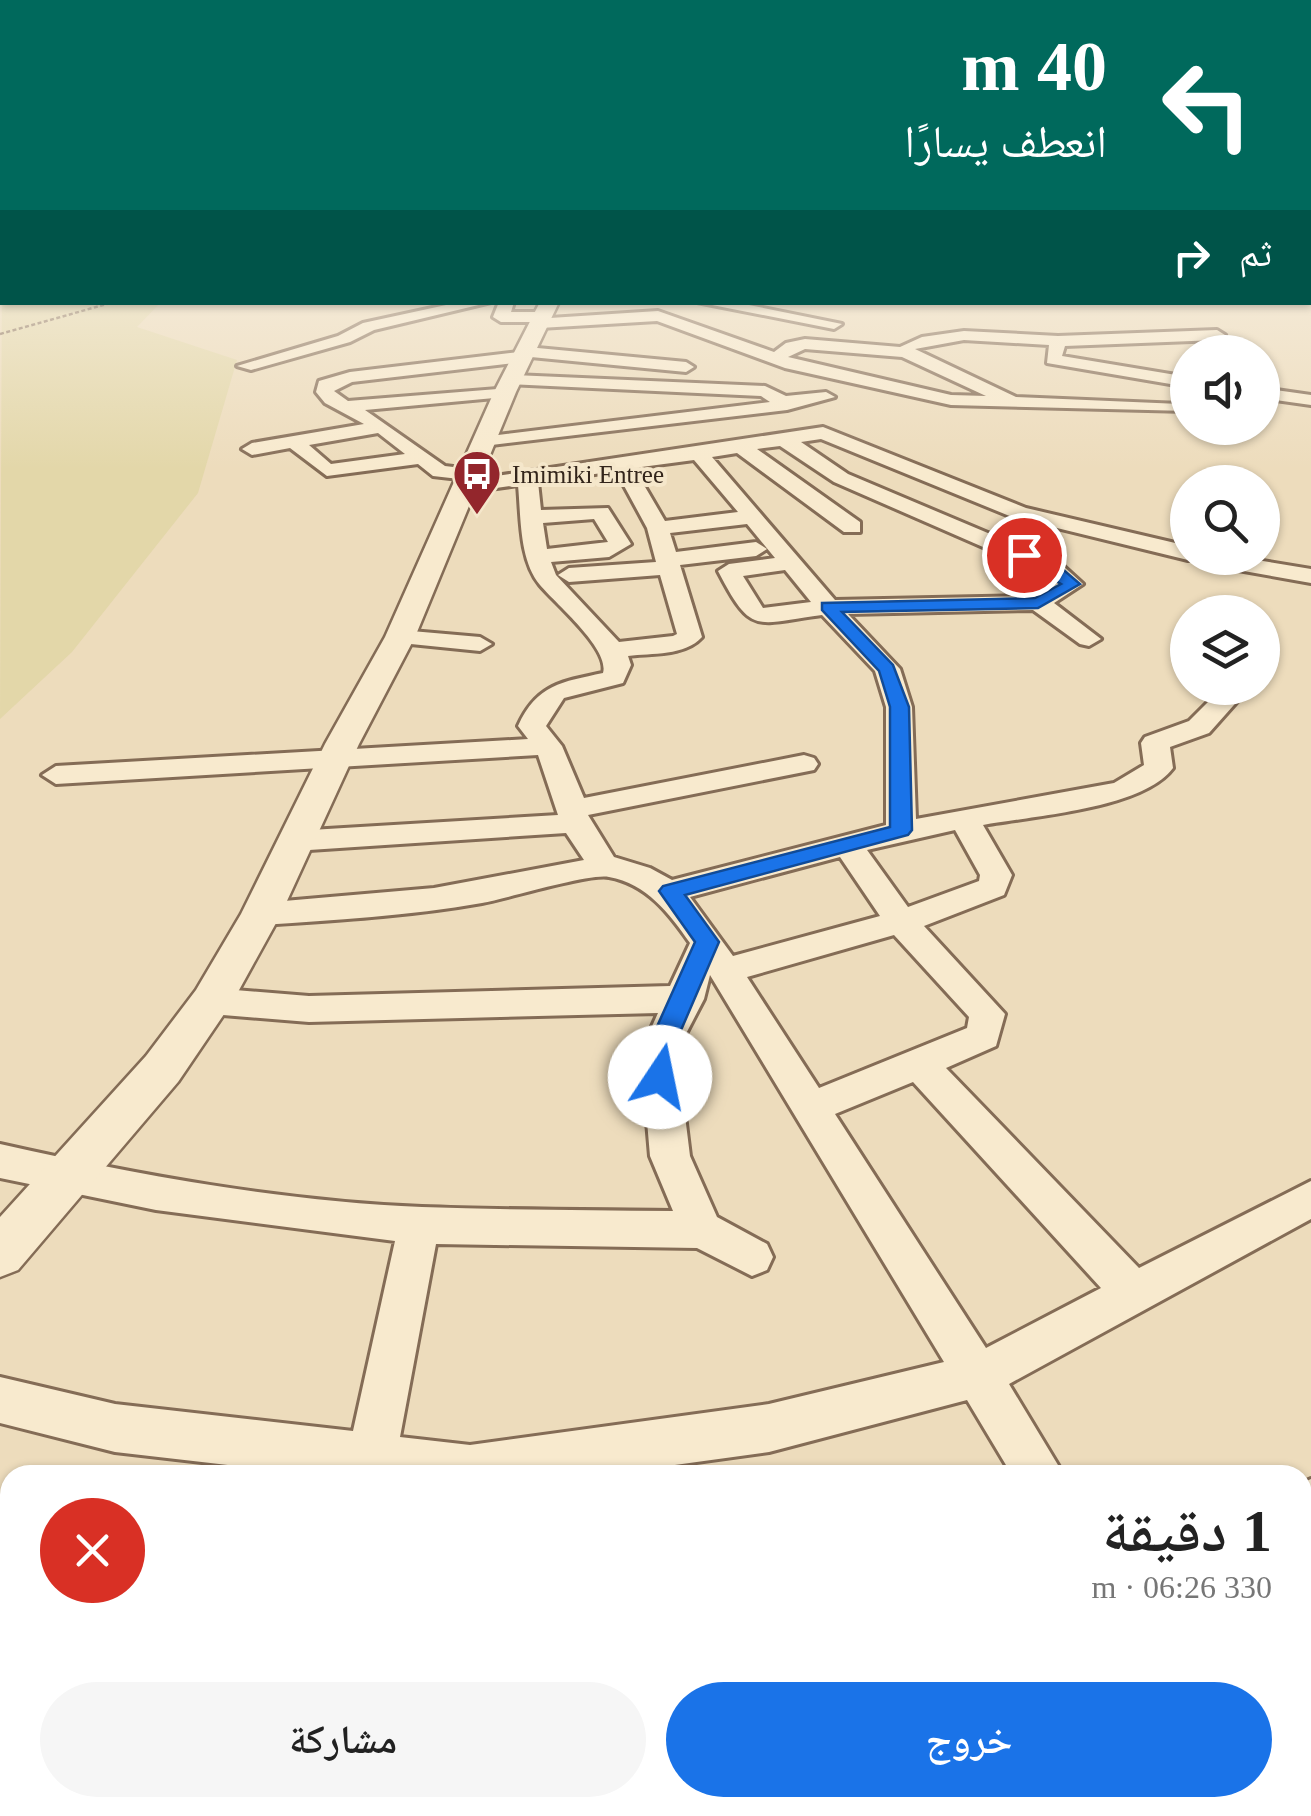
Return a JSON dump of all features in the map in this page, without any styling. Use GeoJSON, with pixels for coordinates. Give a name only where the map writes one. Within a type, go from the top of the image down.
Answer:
{"type":"FeatureCollection","features":[{"type":"Feature","properties":{"kind":"street"},"geometry":{"type":"LineString","coordinates":[[245,366],[344,338],[369,326],[470,305]]}},
{"type":"Feature","properties":{"kind":"street"},"geometry":{"type":"LineString","coordinates":[[506,305],[501,317],[524,355]]}},
{"type":"Feature","properties":{"kind":"street"},"geometry":{"type":"LineString","coordinates":[[607,305],[664,318],[774,359],[970,404],[1170,409]]}},
{"type":"Feature","properties":{"kind":"street"},"geometry":{"type":"LineString","coordinates":[[598,356],[619,331],[693,305]]}},
{"type":"Feature","properties":{"kind":"street"},"geometry":{"type":"LineString","coordinates":[[718,305],[834,324]]}},
{"type":"Feature","properties":{"kind":"street"},"geometry":{"type":"LineString","coordinates":[[344,408],[381,404],[642,315]]}},
{"type":"Feature","properties":{"kind":"street"},"geometry":{"type":"LineString","coordinates":[[958,334],[968,324],[1031,320]]}},
{"type":"Feature","properties":{"kind":"street"},"geometry":{"type":"LineString","coordinates":[[905,352],[909,346],[958,334],[1058,341],[1170,337]]}},
{"type":"Feature","properties":{"kind":"street"},"geometry":{"type":"LineString","coordinates":[[666,364],[725,340]]}},
{"type":"Feature","properties":{"kind":"street"},"geometry":{"type":"LineString","coordinates":[[1058,341],[1053,359],[1170,379]]}},
{"type":"Feature","properties":{"kind":"street"},"geometry":{"type":"LineString","coordinates":[[774,359],[797,345],[905,352],[1012,402]]}},
{"type":"Feature","properties":{"kind":"street"},"geometry":{"type":"LineString","coordinates":[[350,378],[350,362],[420,350]]}},
{"type":"Feature","properties":{"kind":"street"},"geometry":{"type":"LineString","coordinates":[[524,355],[765,391],[821,382],[826,372]]}},
{"type":"Feature","properties":{"kind":"street"},"geometry":{"type":"LineString","coordinates":[[0,1254],[162,1069],[211,1001],[261,914],[337,753],[400,637],[524,355]]}},
{"type":"Feature","properties":{"kind":"street"},"geometry":{"type":"LineString","coordinates":[[524,355],[598,356],[714,370],[765,391],[787,405],[444,474],[382,427],[344,408],[324,392],[326,384],[350,378],[524,355]]}},
{"type":"Feature","properties":{"kind":"street"},"geometry":{"type":"LineString","coordinates":[[381,404],[388,374]]}},
{"type":"Feature","properties":{"kind":"street"},"geometry":{"type":"LineString","coordinates":[[1280,396],[1311,400]]}},
{"type":"Feature","properties":{"kind":"street"},"geometry":{"type":"LineString","coordinates":[[783,402],[826,398]]}},
{"type":"Feature","properties":{"kind":"street"},"geometry":{"type":"LineString","coordinates":[[252,449],[382,427]]}},
{"type":"Feature","properties":{"kind":"street"},"geometry":{"type":"LineString","coordinates":[[474,467],[526,478],[824,432],[1019,513],[1170,549]]}},
{"type":"Feature","properties":{"kind":"street"},"geometry":{"type":"LineString","coordinates":[[729,571],[750,610],[759,616],[828,607],[1038,603],[1072,584],[841,478],[783,439]]}},
{"type":"Feature","properties":{"kind":"street"},"geometry":{"type":"LineString","coordinates":[[295,443],[326,470],[422,458]]}},
{"type":"Feature","properties":{"kind":"street"},"geometry":{"type":"LineString","coordinates":[[740,446],[852,527]]}},
{"type":"Feature","properties":{"kind":"street"},"geometry":{"type":"LineString","coordinates":[[699,453],[828,607],[887,669],[899,707],[901,830]]}},
{"type":"Feature","properties":{"kind":"street"},"geometry":{"type":"LineString","coordinates":[[613,650],[678,643],[690,637],[658,528],[622,464]]}},
{"type":"Feature","properties":{"kind":"street"},"geometry":{"type":"LineString","coordinates":[[526,478],[542,566],[613,650],[618,665],[614,678],[571,685],[548,695],[540,736],[570,789],[573,816],[603,865]]}},
{"type":"Feature","properties":{"kind":"street"},"geometry":{"type":"LineString","coordinates":[[532,516],[601,512],[620,544],[542,566]]}},
{"type":"Feature","properties":{"kind":"street"},"geometry":{"type":"LineString","coordinates":[[658,528],[753,517]]}},
{"type":"Feature","properties":{"kind":"street"},"geometry":{"type":"LineString","coordinates":[[670,568],[783,555]]}},
{"type":"Feature","properties":{"kind":"street"},"geometry":{"type":"LineString","coordinates":[[542,566],[729,571],[783,555]]}},
{"type":"Feature","properties":{"kind":"street"},"geometry":{"type":"LineString","coordinates":[[1280,570],[1311,576]]}},
{"type":"Feature","properties":{"kind":"street"},"geometry":{"type":"LineString","coordinates":[[1038,603],[1089,638]]}},
{"type":"Feature","properties":{"kind":"street"},"geometry":{"type":"LineString","coordinates":[[400,637],[480,644]]}},
{"type":"Feature","properties":{"kind":"street"},"geometry":{"type":"LineString","coordinates":[[670,891],[849,847],[901,830],[1122,790],[1159,768],[1155,743],[1199,727],[1220,705]]}},
{"type":"Feature","properties":{"kind":"street"},"geometry":{"type":"LineString","coordinates":[[56,775],[540,736]]}},
{"type":"Feature","properties":{"kind":"street"},"geometry":{"type":"LineString","coordinates":[[294,841],[573,816],[804,764]]}},
{"type":"Feature","properties":{"kind":"street"},"geometry":{"type":"LineString","coordinates":[[702,1230],[670,1156],[662,1104],[659,1051],[686,999],[716,956],[902,922],[993,888],[996,874],[964,818]]}},
{"type":"Feature","properties":{"kind":"street"},"geometry":{"type":"LineString","coordinates":[[808,1109],[984,1036],[987,1014],[902,922],[849,847]]}},
{"type":"Feature","properties":{"kind":"street"},"geometry":{"type":"LineString","coordinates":[[261,914],[430,900],[557,879],[603,865],[644,876],[670,891],[716,956],[808,1109],[1034,1465]]}},
{"type":"Feature","properties":{"kind":"street"},"geometry":{"type":"LineString","coordinates":[[211,1001],[310,1009],[686,999]]}},
{"type":"Feature","properties":{"kind":"street"},"geometry":{"type":"LineString","coordinates":[[919,1064],[1134,1293]]}},
{"type":"Feature","properties":{"kind":"street"},"geometry":{"type":"LineString","coordinates":[[0,1162],[66,1178],[263,1210],[419,1225],[702,1230],[752,1256]]}},
{"type":"Feature","properties":{"kind":"street"},"geometry":{"type":"LineString","coordinates":[[500,1465],[732,1434],[980,1375],[1311,1199]]}},
{"type":"Feature","properties":{"kind":"street"},"geometry":{"type":"LineString","coordinates":[[370,1465],[419,1225]]}},
{"type":"Feature","properties":{"kind":"street"},"geometry":{"type":"LineString","coordinates":[[0,1400],[115,1428],[357,1465]]}},
{"type":"Feature","properties":{"kind":"path"},"geometry":{"type":"LineString","coordinates":[[0,334],[103,305]]}},
{"type":"Feature","properties":{"kind":"shaded area"},"geometry":{"type":"Polygon","coordinates":[[[2,305],[158,305],[137,327],[237,360],[198,493],[72,652],[0,719],[2,305]]]}},
{"type":"Feature","properties":{"kind":"place","name":"Imimiki Entree"},"geometry":{"type":"Point","coordinates":[477,516]}},
{"type":"Feature","properties":{"kind":"route"},"geometry":{"type":"LineString","coordinates":[[660,1077],[659,1051],[686,999],[708,942],[670,891],[849,847],[901,830],[899,707],[887,669],[828,607],[1038,603],[1072,584],[1054,569],[1024,555]]}}]}
